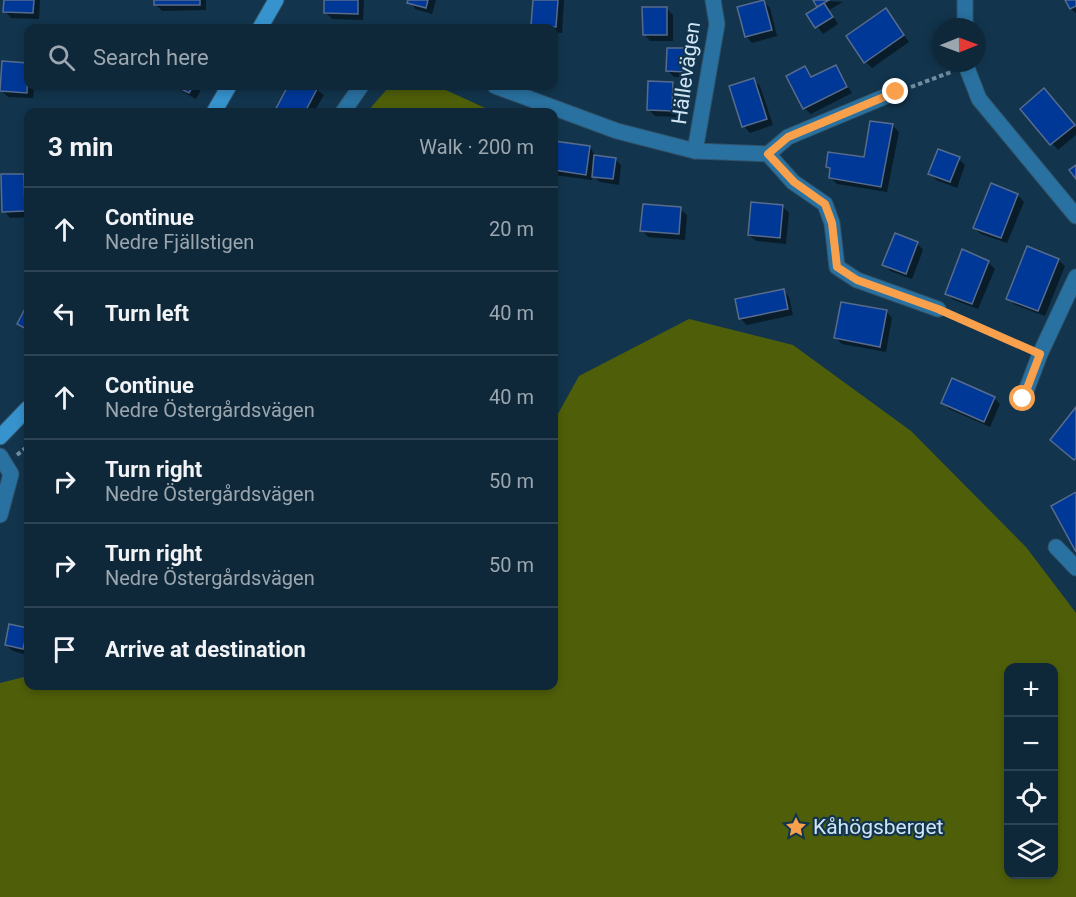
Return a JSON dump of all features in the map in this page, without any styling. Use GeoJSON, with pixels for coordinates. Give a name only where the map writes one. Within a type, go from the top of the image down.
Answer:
{"type":"FeatureCollection","features":[{"type":"Feature","properties":{"kind":"street"},"geometry":{"type":"LineString","coordinates":[[262,24],[276,0]]}},
{"type":"Feature","properties":{"kind":"street","name":"Hällevägen"},"geometry":{"type":"LineString","coordinates":[[695,152],[717,24],[713,0]]}},
{"type":"Feature","properties":{"kind":"street"},"geometry":{"type":"LineString","coordinates":[[964,0],[965,18]]}},
{"type":"Feature","properties":{"kind":"street"},"geometry":{"type":"LineString","coordinates":[[968,72],[979,99],[1076,216]]}},
{"type":"Feature","properties":{"kind":"street"},"geometry":{"type":"LineString","coordinates":[[216,108],[227,90]]}},
{"type":"Feature","properties":{"kind":"street"},"geometry":{"type":"LineString","coordinates":[[346,108],[358,90]]}},
{"type":"Feature","properties":{"kind":"street"},"geometry":{"type":"LineString","coordinates":[[506,90],[555,108]]}},
{"type":"Feature","properties":{"kind":"street"},"geometry":{"type":"LineString","coordinates":[[558,109],[617,131],[695,152],[768,154],[788,137],[896,92]]}},
{"type":"Feature","properties":{"kind":"street"},"geometry":{"type":"LineString","coordinates":[[768,154],[794,182],[825,204],[832,223],[837,267],[857,280],[938,309]]}},
{"type":"Feature","properties":{"kind":"street"},"geometry":{"type":"LineString","coordinates":[[1023,399],[1040,354],[1076,277]]}},
{"type":"Feature","properties":{"kind":"street"},"geometry":{"type":"LineString","coordinates":[[0,436],[24,412]]}},
{"type":"Feature","properties":{"kind":"street"},"geometry":{"type":"LineString","coordinates":[[0,456],[11,474],[0,515]]}},
{"type":"Feature","properties":{"kind":"street"},"geometry":{"type":"LineString","coordinates":[[1056,547],[1076,568]]}},
{"type":"Feature","properties":{"kind":"path"},"geometry":{"type":"LineString","coordinates":[[896,92],[947,72]]}},
{"type":"Feature","properties":{"kind":"path"},"geometry":{"type":"LineString","coordinates":[[938,309],[1040,354]]}},
{"type":"Feature","properties":{"kind":"green space"},"geometry":{"type":"Polygon","coordinates":[[[386,90],[446,90],[485,108],[370,108],[386,90]]]}},
{"type":"Feature","properties":{"kind":"green space"},"geometry":{"type":"Polygon","coordinates":[[[689,319],[793,345],[911,431],[1026,547],[1076,613],[1076,897],[0,897],[0,683],[24,677],[24,690],[558,690],[558,414],[579,376],[689,319]]]}},
{"type":"Feature","properties":{"kind":"building"},"geometry":{"type":"Polygon","coordinates":[[[4,0],[34,0],[33,13],[3,12],[4,0]]]}},
{"type":"Feature","properties":{"kind":"building"},"geometry":{"type":"Polygon","coordinates":[[[154,0],[200,0],[200,5],[154,5],[154,0]]]}},
{"type":"Feature","properties":{"kind":"building"},"geometry":{"type":"Polygon","coordinates":[[[324,0],[358,0],[358,14],[324,13],[324,0]]]}},
{"type":"Feature","properties":{"kind":"building"},"geometry":{"type":"Polygon","coordinates":[[[408,0],[428,0],[426,8],[407,3],[408,0]]]}},
{"type":"Feature","properties":{"kind":"building"},"geometry":{"type":"Polygon","coordinates":[[[533,0],[558,0],[556,24],[531,24],[533,0]]]}},
{"type":"Feature","properties":{"kind":"building"},"geometry":{"type":"Polygon","coordinates":[[[764,0],[772,30],[745,37],[737,7],[764,0]]]}},
{"type":"Feature","properties":{"kind":"building"},"geometry":{"type":"Polygon","coordinates":[[[813,0],[829,0],[817,7],[813,0]]]}},
{"type":"Feature","properties":{"kind":"building"},"geometry":{"type":"Polygon","coordinates":[[[1065,0],[1076,0],[1076,6],[1070,9],[1065,0]]]}},
{"type":"Feature","properties":{"kind":"building"},"geometry":{"type":"Polygon","coordinates":[[[824,3],[833,17],[815,28],[806,14],[824,3]]]}},
{"type":"Feature","properties":{"kind":"building"},"geometry":{"type":"Polygon","coordinates":[[[642,7],[667,7],[667,35],[643,35],[642,7]]]}},
{"type":"Feature","properties":{"kind":"building"},"geometry":{"type":"Polygon","coordinates":[[[886,8],[904,35],[864,63],[846,36],[886,8]]]}},
{"type":"Feature","properties":{"kind":"building"},"geometry":{"type":"Polygon","coordinates":[[[667,48],[686,48],[686,72],[666,71],[667,48]]]}},
{"type":"Feature","properties":{"kind":"building"},"geometry":{"type":"Polygon","coordinates":[[[2,61],[24,63],[24,90],[27,90],[27,93],[0,91],[2,61]]]}},
{"type":"Feature","properties":{"kind":"building"},"geometry":{"type":"Polygon","coordinates":[[[836,65],[847,87],[803,109],[786,76],[805,66],[811,77],[836,65]]]}},
{"type":"Feature","properties":{"kind":"building"},"geometry":{"type":"Polygon","coordinates":[[[754,78],[767,119],[742,127],[729,86],[754,78]]]}},
{"type":"Feature","properties":{"kind":"building"},"geometry":{"type":"Polygon","coordinates":[[[648,81],[673,82],[672,111],[647,110],[648,81]]]}},
{"type":"Feature","properties":{"kind":"building"},"geometry":{"type":"Polygon","coordinates":[[[1044,88],[1075,125],[1050,145],[1020,109],[1044,88]]]}},
{"type":"Feature","properties":{"kind":"building"},"geometry":{"type":"Polygon","coordinates":[[[286,90],[316,90],[307,108],[276,108],[286,90]]]}},
{"type":"Feature","properties":{"kind":"building"},"geometry":{"type":"Polygon","coordinates":[[[870,121],[893,124],[881,187],[829,178],[830,168],[826,167],[828,152],[864,157],[870,121]]]}},
{"type":"Feature","properties":{"kind":"building"},"geometry":{"type":"Polygon","coordinates":[[[558,142],[590,146],[586,175],[558,171],[558,142]]]}},
{"type":"Feature","properties":{"kind":"building"},"geometry":{"type":"Polygon","coordinates":[[[938,149],[960,157],[950,182],[928,174],[938,149]]]}},
{"type":"Feature","properties":{"kind":"building"},"geometry":{"type":"Polygon","coordinates":[[[594,155],[616,158],[613,179],[592,177],[594,155]]]}},
{"type":"Feature","properties":{"kind":"building"},"geometry":{"type":"Polygon","coordinates":[[[1076,165],[1076,179],[1069,170],[1076,165]]]}},
{"type":"Feature","properties":{"kind":"building"},"geometry":{"type":"Polygon","coordinates":[[[1,174],[24,174],[24,211],[2,212],[1,174]]]}},
{"type":"Feature","properties":{"kind":"building"},"geometry":{"type":"Polygon","coordinates":[[[991,183],[1018,194],[1001,238],[973,228],[991,183]]]}},
{"type":"Feature","properties":{"kind":"building"},"geometry":{"type":"Polygon","coordinates":[[[751,202],[783,205],[780,238],[748,235],[751,202]]]}},
{"type":"Feature","properties":{"kind":"building"},"geometry":{"type":"Polygon","coordinates":[[[643,204],[681,207],[679,234],[640,231],[643,204]]]}},
{"type":"Feature","properties":{"kind":"building"},"geometry":{"type":"Polygon","coordinates":[[[895,233],[918,242],[906,274],[882,265],[895,233]]]}},
{"type":"Feature","properties":{"kind":"building"},"geometry":{"type":"Polygon","coordinates":[[[1027,246],[1059,259],[1038,311],[1006,299],[1027,246]]]}},
{"type":"Feature","properties":{"kind":"building"},"geometry":{"type":"Polygon","coordinates":[[[962,249],[989,261],[972,304],[945,294],[962,249]]]}},
{"type":"Feature","properties":{"kind":"building"},"geometry":{"type":"Polygon","coordinates":[[[784,289],[788,309],[739,319],[735,299],[784,289]]]}},
{"type":"Feature","properties":{"kind":"building"},"geometry":{"type":"Polygon","coordinates":[[[841,302],[887,310],[880,347],[834,338],[841,302]]]}},
{"type":"Feature","properties":{"kind":"building"},"geometry":{"type":"Polygon","coordinates":[[[24,311],[24,328],[17,324],[24,311]]]}},
{"type":"Feature","properties":{"kind":"building"},"geometry":{"type":"Polygon","coordinates":[[[952,378],[995,397],[984,422],[941,403],[952,378]]]}},
{"type":"Feature","properties":{"kind":"building"},"geometry":{"type":"Polygon","coordinates":[[[1076,407],[1076,458],[1074,460],[1050,440],[1076,407]]]}},
{"type":"Feature","properties":{"kind":"building"},"geometry":{"type":"Polygon","coordinates":[[[1076,492],[1076,552],[1051,506],[1076,492]]]}},
{"type":"Feature","properties":{"kind":"building"},"geometry":{"type":"Polygon","coordinates":[[[9,624],[24,627],[23,649],[5,645],[9,624]]]}},
{"type":"Feature","properties":{"kind":"place","name":"Kåhögsberget"},"geometry":{"type":"Point","coordinates":[796,827]}},
{"type":"Feature","properties":{"kind":"route"},"geometry":{"type":"LineString","coordinates":[[896,92],[788,137],[768,154],[794,182],[819,198],[830,212],[837,267],[857,280],[938,309],[1040,354],[1023,399]]}}]}
